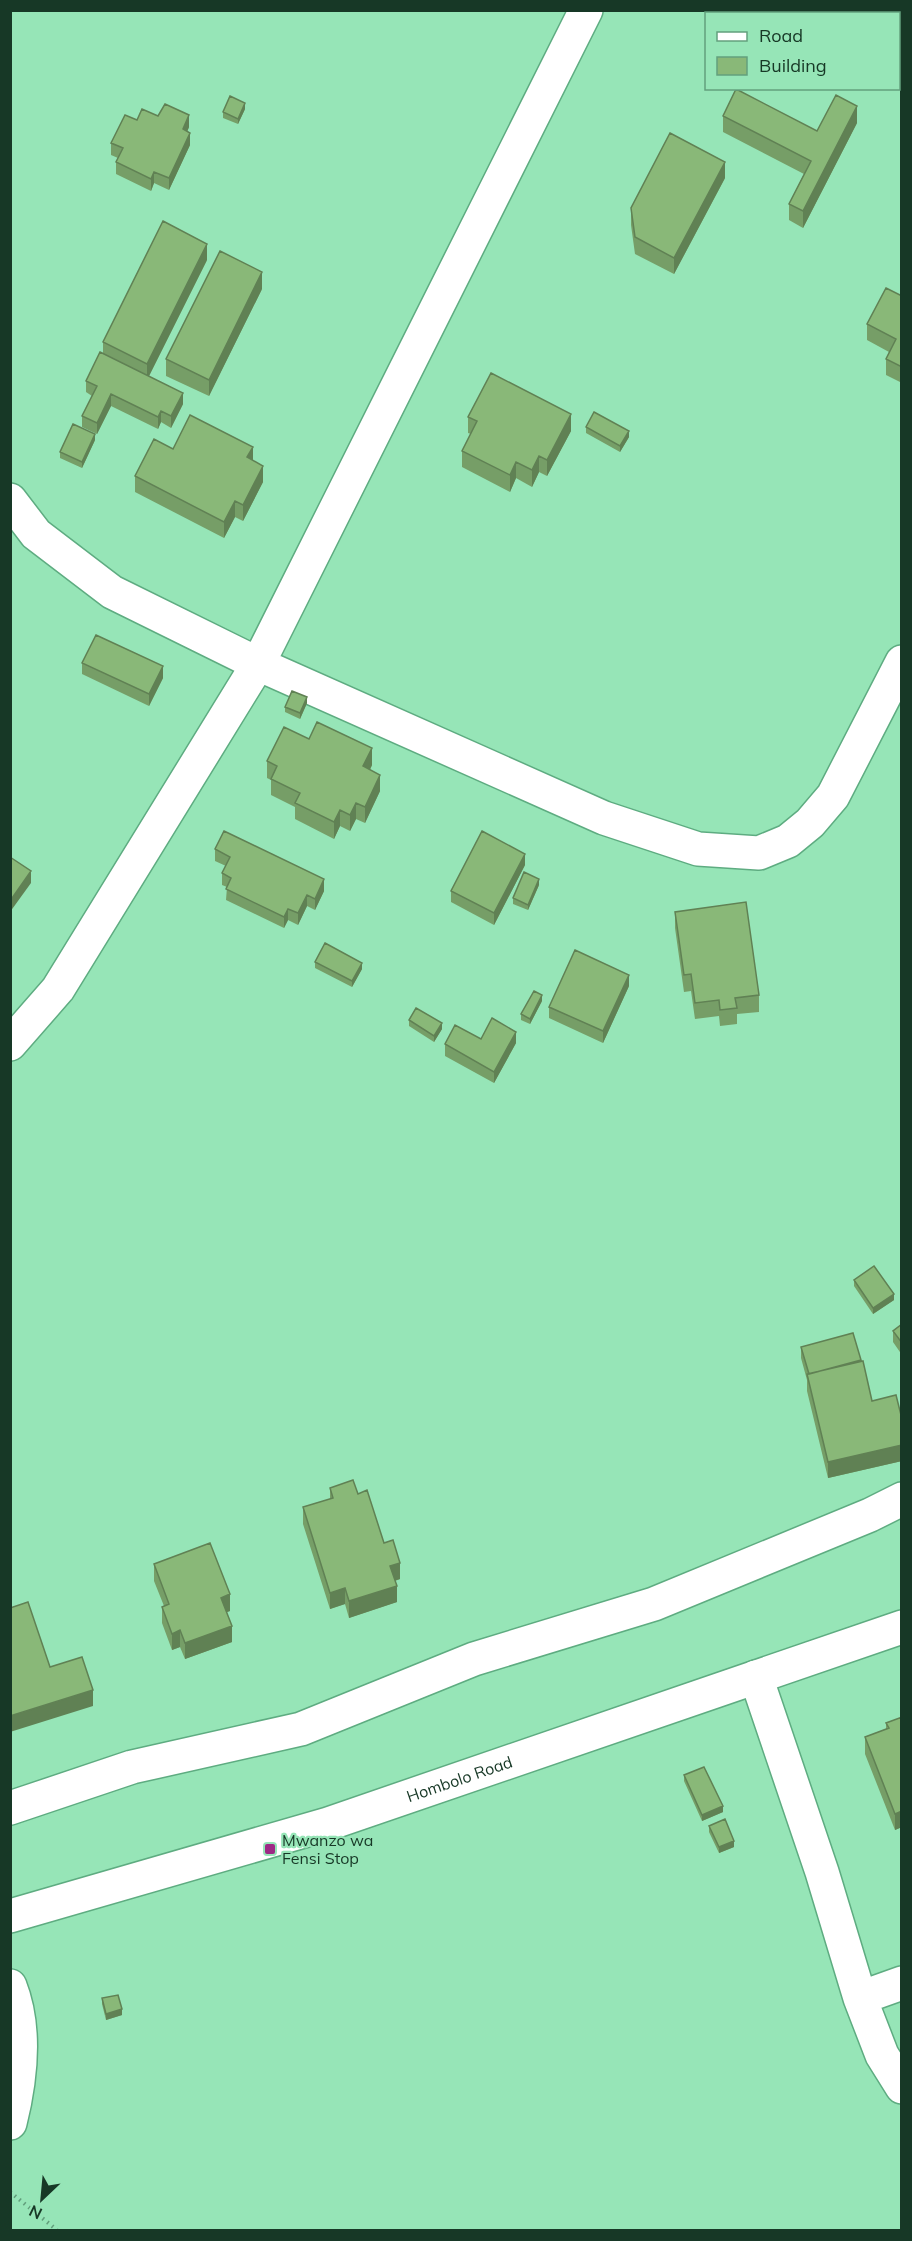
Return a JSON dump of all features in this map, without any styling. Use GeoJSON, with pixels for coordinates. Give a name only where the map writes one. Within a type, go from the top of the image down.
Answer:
{"type":"FeatureCollection","features":[{"type":"Feature","properties":{"kind":"street"},"geometry":{"type":"LineString","coordinates":[[10,1044],[58,989],[258,664],[586,10]]}},
{"type":"Feature","properties":{"kind":"street"},"geometry":{"type":"LineString","coordinates":[[10,500],[36,534],[112,592],[258,664],[604,818],[698,849],[759,853],[788,841],[810,824],[833,796],[902,662]]}},
{"type":"Feature","properties":{"kind":"street"},"geometry":{"type":"LineString","coordinates":[[10,1808],[132,1767],[301,1729],[474,1659],[654,1604],[870,1515],[902,1499]]}},
{"type":"Feature","properties":{"kind":"street","name":"Hombolo Road"},"geometry":{"type":"LineString","coordinates":[[10,1916],[328,1824],[902,1627]]}},
{"type":"Feature","properties":{"kind":"street"},"geometry":{"type":"LineString","coordinates":[[756,1677],[822,1872],[860,1998],[882,2055],[902,2087]]}},
{"type":"Feature","properties":{"kind":"street"},"geometry":{"type":"LineString","coordinates":[[860,1998],[902,1983]]}},
{"type":"Feature","properties":{"kind":"street"},"geometry":{"type":"LineString","coordinates":[[10,1986],[18,2006],[21,2051],[15,2107],[10,2123]]}},
{"type":"Feature","properties":{"kind":"path"},"geometry":{"type":"LineString","coordinates":[[10,2192],[57,2230]]}},
{"type":"Feature","properties":{"kind":"building"},"geometry":{"type":"Polygon","coordinates":[[[736,90],[817,131],[836,95],[857,106],[803,211],[789,204],[811,161],[723,116],[736,90]]]}},
{"type":"Feature","properties":{"kind":"building"},"geometry":{"type":"Polygon","coordinates":[[[230,96],[245,103],[238,119],[223,112],[230,96]]]}},
{"type":"Feature","properties":{"kind":"building"},"geometry":{"type":"Polygon","coordinates":[[[165,104],[189,115],[183,129],[190,133],[169,178],[154,172],[151,179],[116,162],[123,148],[111,143],[125,115],[137,120],[142,109],[158,116],[165,104]]]}},
{"type":"Feature","properties":{"kind":"building"},"geometry":{"type":"Polygon","coordinates":[[[670,133],[725,162],[674,258],[635,237],[631,208],[670,133]]]}},
{"type":"Feature","properties":{"kind":"building"},"geometry":{"type":"Polygon","coordinates":[[[163,221],[207,244],[147,364],[103,342],[163,221]]]}},
{"type":"Feature","properties":{"kind":"building"},"geometry":{"type":"Polygon","coordinates":[[[220,251],[262,272],[209,380],[166,359],[220,251]]]}},
{"type":"Feature","properties":{"kind":"building"},"geometry":{"type":"Polygon","coordinates":[[[886,288],[902,296],[902,367],[886,359],[896,339],[867,324],[886,288]]]}},
{"type":"Feature","properties":{"kind":"building"},"geometry":{"type":"Polygon","coordinates":[[[100,352],[183,393],[171,416],[161,411],[158,417],[111,394],[97,423],[82,416],[97,386],[86,381],[100,352]]]}},
{"type":"Feature","properties":{"kind":"building"},"geometry":{"type":"Polygon","coordinates":[[[491,373],[571,414],[547,460],[539,456],[532,470],[516,462],[510,475],[462,451],[477,421],[468,417],[491,373]]]}},
{"type":"Feature","properties":{"kind":"building"},"geometry":{"type":"Polygon","coordinates":[[[594,412],[629,431],[620,446],[586,427],[594,412]]]}},
{"type":"Feature","properties":{"kind":"building"},"geometry":{"type":"Polygon","coordinates":[[[190,415],[253,447],[247,457],[263,466],[243,505],[235,501],[224,522],[135,476],[154,439],[173,449],[190,415]]]}},
{"type":"Feature","properties":{"kind":"building"},"geometry":{"type":"Polygon","coordinates":[[[73,424],[95,434],[82,462],[60,452],[73,424]]]}},
{"type":"Feature","properties":{"kind":"building"},"geometry":{"type":"Polygon","coordinates":[[[96,635],[163,666],[149,694],[82,663],[96,635]]]}},
{"type":"Feature","properties":{"kind":"building"},"geometry":{"type":"Polygon","coordinates":[[[292,691],[307,697],[300,713],[285,707],[292,691]]]}},
{"type":"Feature","properties":{"kind":"building"},"geometry":{"type":"Polygon","coordinates":[[[317,722],[372,748],[363,766],[380,775],[365,807],[356,803],[350,815],[340,810],[334,822],[295,803],[300,793],[271,779],[277,766],[267,761],[284,727],[309,739],[317,722]]]}},
{"type":"Feature","properties":{"kind":"building"},"geometry":{"type":"Polygon","coordinates":[[[224,831],[324,879],[315,899],[307,895],[298,913],[288,909],[284,917],[226,889],[231,878],[222,873],[230,857],[215,849],[224,831]]]}},
{"type":"Feature","properties":{"kind":"building"},"geometry":{"type":"Polygon","coordinates":[[[482,831],[525,854],[494,913],[451,891],[482,831]]]}},
{"type":"Feature","properties":{"kind":"building"},"geometry":{"type":"Polygon","coordinates":[[[10,857],[31,871],[10,901],[10,857]]]}},
{"type":"Feature","properties":{"kind":"building"},"geometry":{"type":"Polygon","coordinates":[[[524,872],[539,879],[528,905],[513,898],[524,872]]]}},
{"type":"Feature","properties":{"kind":"building"},"geometry":{"type":"Polygon","coordinates":[[[746,902],[759,995],[735,998],[737,1008],[720,1010],[719,1000],[695,1003],[691,974],[684,975],[675,912],[746,902]]]}},
{"type":"Feature","properties":{"kind":"building"},"geometry":{"type":"Polygon","coordinates":[[[325,943],[362,963],[352,981],[315,962],[325,943]]]}},
{"type":"Feature","properties":{"kind":"building"},"geometry":{"type":"Polygon","coordinates":[[[575,950],[629,975],[603,1031],[549,1007],[575,950]]]}},
{"type":"Feature","properties":{"kind":"building"},"geometry":{"type":"Polygon","coordinates":[[[534,991],[542,995],[530,1019],[521,1014],[534,991]]]}},
{"type":"Feature","properties":{"kind":"building"},"geometry":{"type":"Polygon","coordinates":[[[416,1008],[442,1023],[434,1036],[409,1020],[416,1008]]]}},
{"type":"Feature","properties":{"kind":"building"},"geometry":{"type":"Polygon","coordinates":[[[492,1018],[516,1032],[494,1072],[445,1044],[455,1025],[481,1039],[492,1018]]]}},
{"type":"Feature","properties":{"kind":"building"},"geometry":{"type":"Polygon","coordinates":[[[874,1266],[894,1294],[873,1308],[854,1280],[874,1266]]]}},
{"type":"Feature","properties":{"kind":"building"},"geometry":{"type":"Polygon","coordinates":[[[902,1324],[902,1343],[893,1331],[902,1324]]]}},
{"type":"Feature","properties":{"kind":"building"},"geometry":{"type":"Polygon","coordinates":[[[853,1333],[861,1360],[809,1374],[801,1347],[853,1333]]]}},
{"type":"Feature","properties":{"kind":"building"},"geometry":{"type":"Polygon","coordinates":[[[863,1361],[872,1401],[896,1395],[902,1419],[902,1445],[828,1462],[807,1374],[863,1361]]]}},
{"type":"Feature","properties":{"kind":"building"},"geometry":{"type":"Polygon","coordinates":[[[353,1480],[358,1494],[367,1490],[384,1543],[393,1540],[400,1563],[390,1566],[397,1586],[349,1601],[345,1588],[330,1593],[303,1507],[333,1498],[330,1488],[353,1480]]]}},
{"type":"Feature","properties":{"kind":"building"},"geometry":{"type":"Polygon","coordinates":[[[210,1543],[230,1594],[221,1598],[232,1626],[185,1643],[180,1630],[172,1634],[162,1607],[169,1604],[154,1564],[210,1543]]]}},
{"type":"Feature","properties":{"kind":"building"},"geometry":{"type":"Polygon","coordinates":[[[28,1602],[50,1667],[82,1657],[93,1690],[10,1716],[10,1608],[28,1602]]]}},
{"type":"Feature","properties":{"kind":"building"},"geometry":{"type":"Polygon","coordinates":[[[902,1717],[902,1811],[895,1814],[865,1737],[889,1728],[886,1723],[902,1717]]]}},
{"type":"Feature","properties":{"kind":"building"},"geometry":{"type":"Polygon","coordinates":[[[704,1767],[723,1806],[702,1815],[684,1775],[704,1767]]]}},
{"type":"Feature","properties":{"kind":"building"},"geometry":{"type":"Polygon","coordinates":[[[725,1819],[734,1841],[719,1847],[709,1826],[725,1819]]]}},
{"type":"Feature","properties":{"kind":"building"},"geometry":{"type":"Polygon","coordinates":[[[118,1995],[122,2009],[106,2014],[102,1998],[118,1995]]]}},
{"type":"Feature","properties":{"kind":"place","name":"Mwanzo wa Fensi Stop"},"geometry":{"type":"Point","coordinates":[270,1849]}}]}
